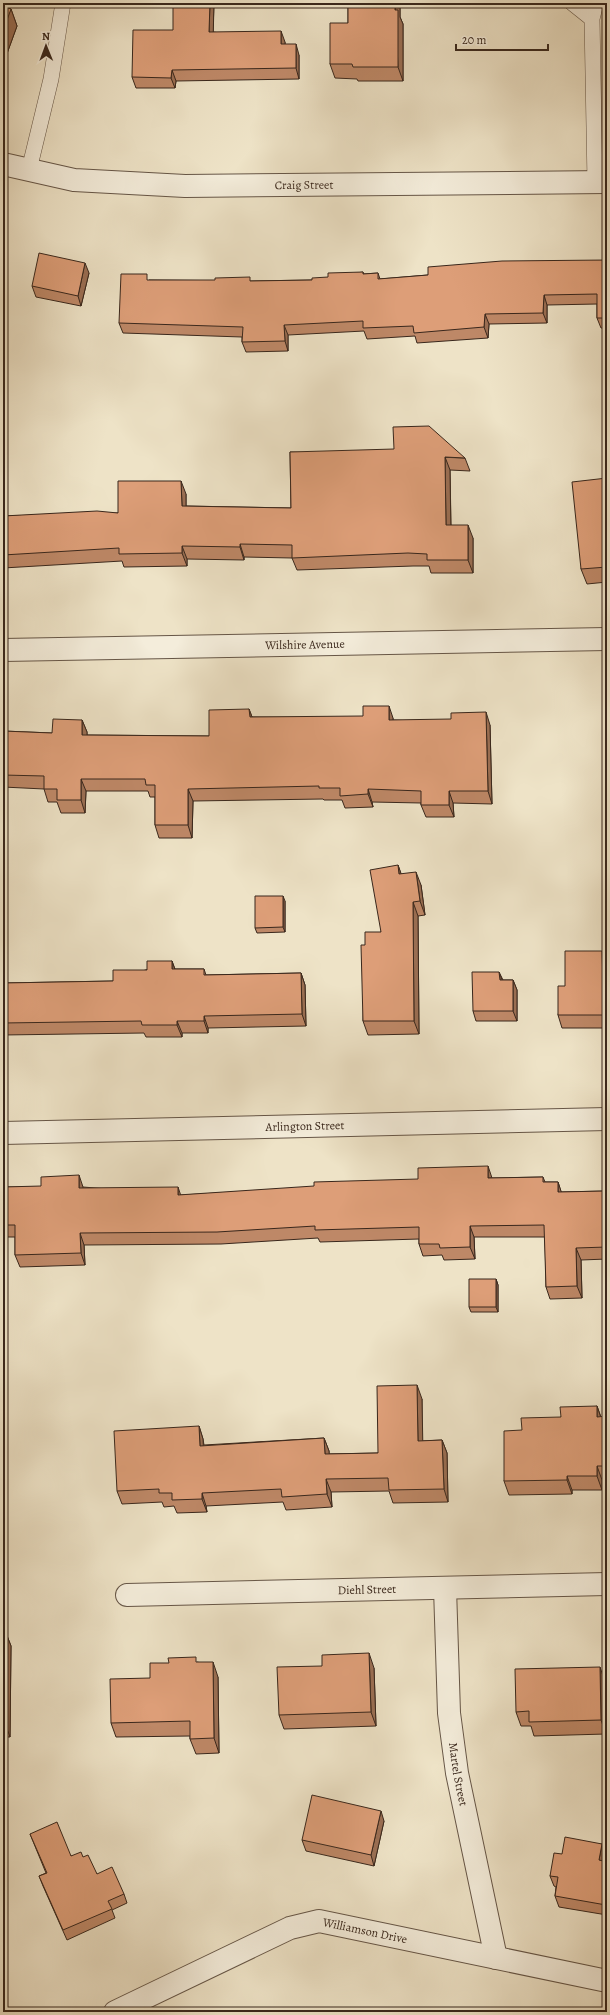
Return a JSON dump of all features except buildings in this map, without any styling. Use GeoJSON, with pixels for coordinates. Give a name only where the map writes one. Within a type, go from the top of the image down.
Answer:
{"type":"FeatureCollection","features":[{"type":"Feature","properties":{"kind":"street","name":"Craig Street"},"geometry":{"type":"LineString","coordinates":[[3,164],[74,180],[185,186],[601,182]]}},
{"type":"Feature","properties":{"kind":"street","name":"Wilshire Avenue"},"geometry":{"type":"LineString","coordinates":[[3,650],[607,639]]}},
{"type":"Feature","properties":{"kind":"street","name":"Arlington Street"},"geometry":{"type":"LineString","coordinates":[[3,1133],[607,1119]]}},
{"type":"Feature","properties":{"kind":"street","name":"Diehl Street"},"geometry":{"type":"LineString","coordinates":[[127,1595],[607,1584]]}},
{"type":"Feature","properties":{"kind":"street","name":"Martel Street"},"geometry":{"type":"LineString","coordinates":[[445,1588],[449,1713],[455,1758],[474,1858],[496,1958]]}},
{"type":"Feature","properties":{"kind":"street","name":"Williamson Drive"},"geometry":{"type":"LineString","coordinates":[[115,2012],[290,1928],[319,1920],[607,1981]]}},
{"type":"Feature","properties":{"kind":"lane"},"geometry":{"type":"LineString","coordinates":[[29,170],[51,79],[63,3]]}},
{"type":"Feature","properties":{"kind":"lane"},"geometry":{"type":"LineString","coordinates":[[572,3],[592,18]]}},
{"type":"Feature","properties":{"kind":"lane"},"geometry":{"type":"LineString","coordinates":[[596,3],[592,18],[601,182]]}}]}
